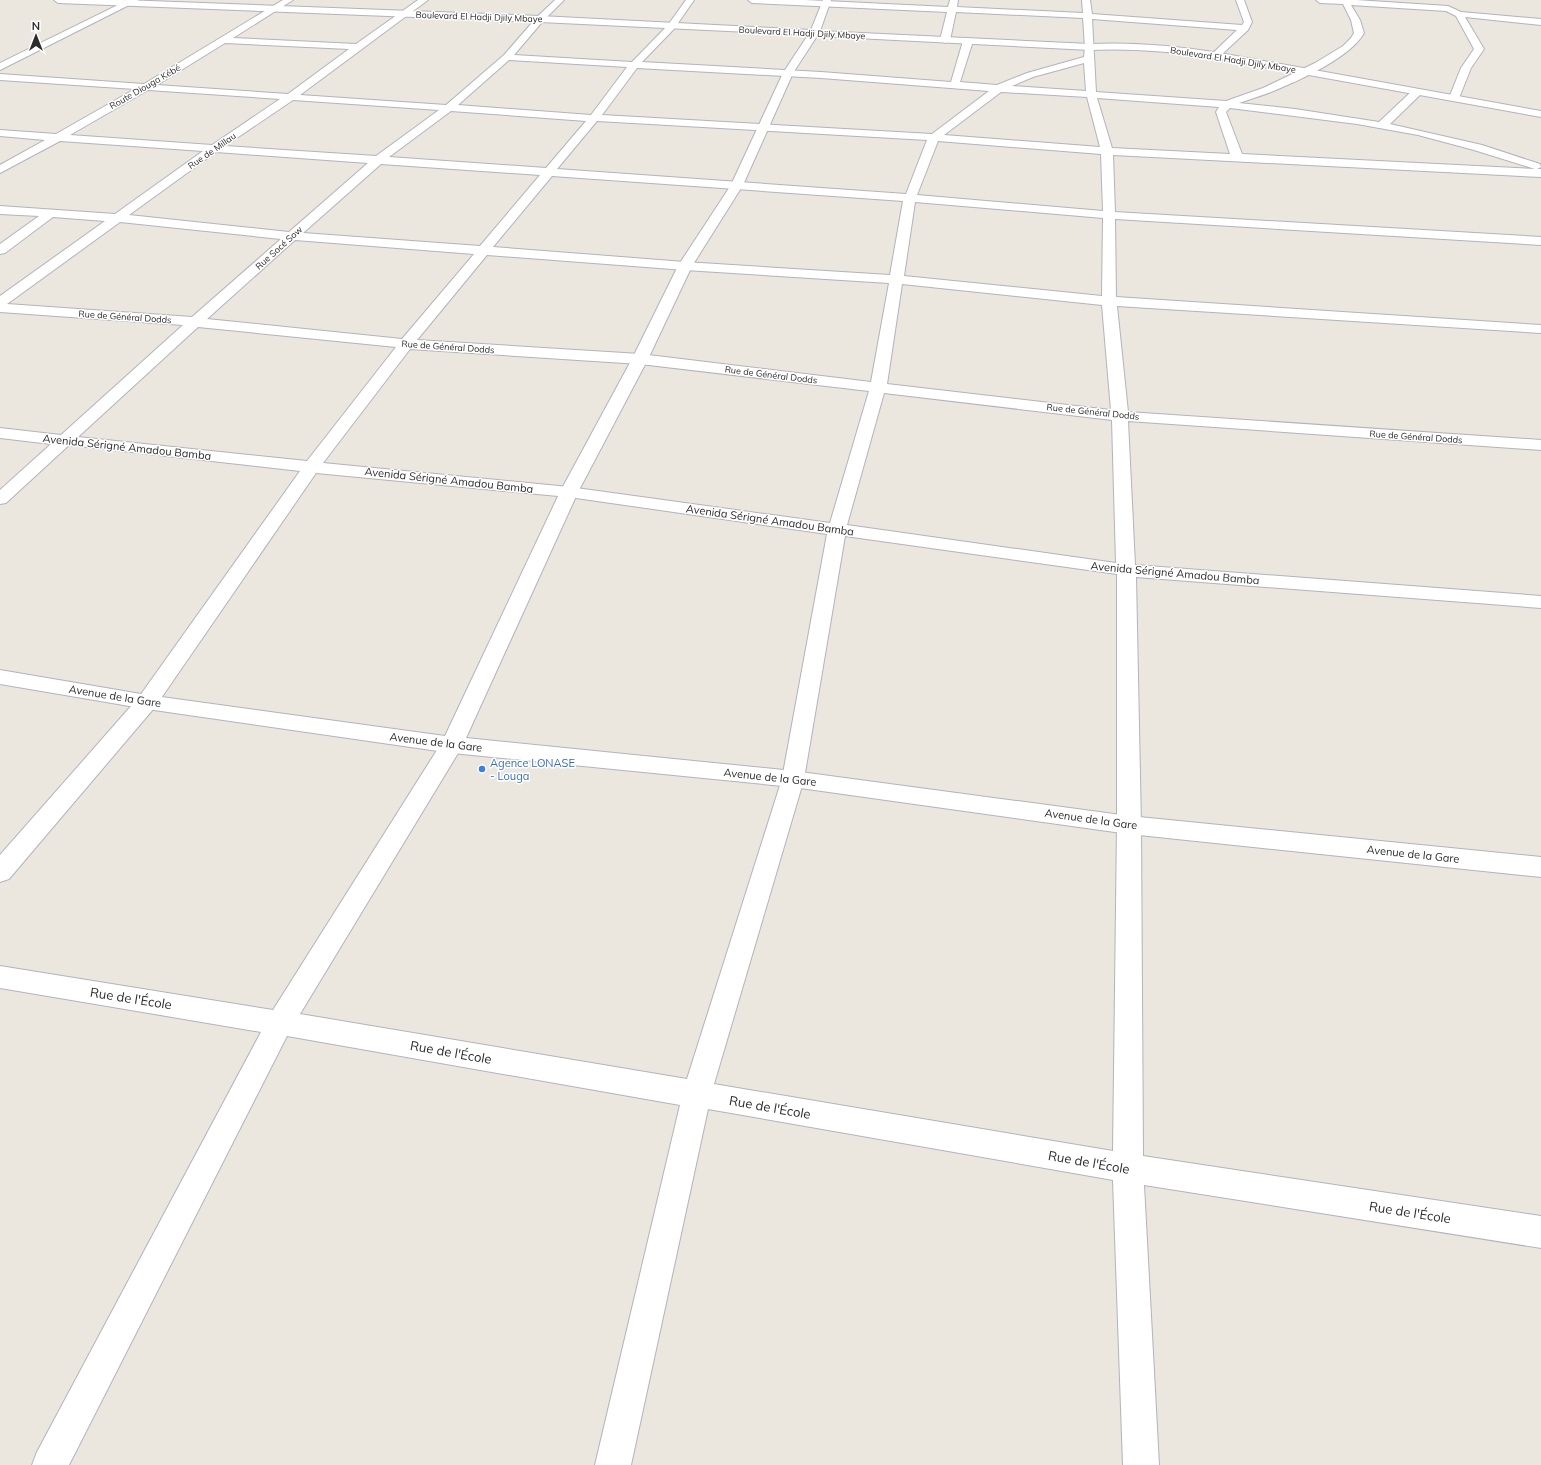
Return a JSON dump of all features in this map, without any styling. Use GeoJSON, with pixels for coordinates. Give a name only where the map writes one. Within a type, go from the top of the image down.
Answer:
{"type":"FeatureCollection","features":[{"type":"Feature","properties":{"kind":"street","name":"Boulevard El Hadji Djily Mbaye"},"geometry":{"type":"LineString","coordinates":[[58,0],[132,1],[274,9],[671,26],[968,41],[1090,53],[1124,45],[1216,55],[1541,114]]}},
{"type":"Feature","properties":{"kind":"street","name":"Route Diouga Kébé"},"geometry":{"type":"LineString","coordinates":[[0,170],[225,40],[289,0]]}},
{"type":"Feature","properties":{"kind":"street","name":"Rue de Millau"},"geometry":{"type":"LineString","coordinates":[[0,303],[214,149],[292,96],[424,0]]}},
{"type":"Feature","properties":{"kind":"street","name":"Rue Socé Sow"},"geometry":{"type":"LineString","coordinates":[[0,499],[195,322],[378,160],[450,107],[508,57],[540,20],[560,0]]}},
{"type":"Feature","properties":{"kind":"street"},"geometry":{"type":"LineString","coordinates":[[0,872],[147,702],[311,467],[406,344],[482,250],[594,118],[634,65],[671,26],[690,0]]}},
{"type":"Feature","properties":{"kind":"street"},"geometry":{"type":"LineString","coordinates":[[752,0],[826,2],[952,10],[1086,8],[1245,28]]}},
{"type":"Feature","properties":{"kind":"street"},"geometry":{"type":"LineString","coordinates":[[945,40],[954,0]]}},
{"type":"Feature","properties":{"kind":"street"},"geometry":{"type":"LineString","coordinates":[[1216,55],[1245,28],[1249,20],[1240,0]]}},
{"type":"Feature","properties":{"kind":"street"},"geometry":{"type":"LineString","coordinates":[[1320,0],[1344,0],[1448,9],[1459,14],[1541,22]]}},
{"type":"Feature","properties":{"kind":"street"},"geometry":{"type":"LineString","coordinates":[[1237,157],[1221,112],[1226,105],[1268,90],[1344,51],[1359,35],[1358,25],[1344,0]]}},
{"type":"Feature","properties":{"kind":"street"},"geometry":{"type":"LineString","coordinates":[[0,67],[132,1]]}},
{"type":"Feature","properties":{"kind":"street"},"geometry":{"type":"LineString","coordinates":[[50,1465],[280,1023],[452,745],[569,492],[640,359],[685,266],[737,185],[788,73],[814,34],[826,2]]}},
{"type":"Feature","properties":{"kind":"street"},"geometry":{"type":"LineString","coordinates":[[1086,8],[1090,53],[1091,94],[1107,151],[1109,301],[1120,416],[1126,570],[1130,825],[1128,1168],[1141,1465]]}},
{"type":"Feature","properties":{"kind":"street"},"geometry":{"type":"LineString","coordinates":[[1454,98],[1466,68],[1480,49],[1459,14]]}},
{"type":"Feature","properties":{"kind":"street"},"geometry":{"type":"LineString","coordinates":[[225,40],[358,47]]}},
{"type":"Feature","properties":{"kind":"street"},"geometry":{"type":"LineString","coordinates":[[955,84],[968,41]]}},
{"type":"Feature","properties":{"kind":"street"},"geometry":{"type":"LineString","coordinates":[[613,1465],[697,1094],[793,779],[837,529],[878,388],[910,198],[934,137],[999,88],[1090,53]]}},
{"type":"Feature","properties":{"kind":"street"},"geometry":{"type":"LineString","coordinates":[[508,57],[955,84],[1226,105],[1338,118],[1381,126],[1500,153],[1541,168]]}},
{"type":"Feature","properties":{"kind":"street"},"geometry":{"type":"LineString","coordinates":[[0,77],[594,118],[934,137],[1107,151],[1541,172]]}},
{"type":"Feature","properties":{"kind":"street"},"geometry":{"type":"LineString","coordinates":[[1381,126],[1417,92]]}},
{"type":"Feature","properties":{"kind":"street"},"geometry":{"type":"LineString","coordinates":[[0,133],[737,185],[910,198],[1109,216],[1541,241]]}},
{"type":"Feature","properties":{"kind":"street"},"geometry":{"type":"LineString","coordinates":[[0,210],[119,218],[293,236],[685,266],[897,279],[1109,301],[1541,329]]}},
{"type":"Feature","properties":{"kind":"street"},"geometry":{"type":"LineString","coordinates":[[0,250],[50,214]]}},
{"type":"Feature","properties":{"kind":"street","name":"Rue de Général Dodds"},"geometry":{"type":"LineString","coordinates":[[0,308],[195,322],[406,344],[640,359],[1120,416],[1541,445]]}},
{"type":"Feature","properties":{"kind":"street","name":"Avenida Sérigné Amadou Bamba"},"geometry":{"type":"LineString","coordinates":[[0,433],[311,467],[569,492],[1126,570],[1541,602]]}},
{"type":"Feature","properties":{"kind":"street","name":"Avenue de la Gare"},"geometry":{"type":"LineString","coordinates":[[0,677],[147,702],[452,745],[793,779],[1130,825],[1541,867]]}},
{"type":"Feature","properties":{"kind":"street","name":"Rue de l'École"},"geometry":{"type":"LineString","coordinates":[[0,977],[280,1023],[1128,1168],[1541,1232]]}},
{"type":"Feature","properties":{"kind":"place","name":"Agence LONASE - Louga"},"geometry":{"type":"Point","coordinates":[482,769]}}]}
